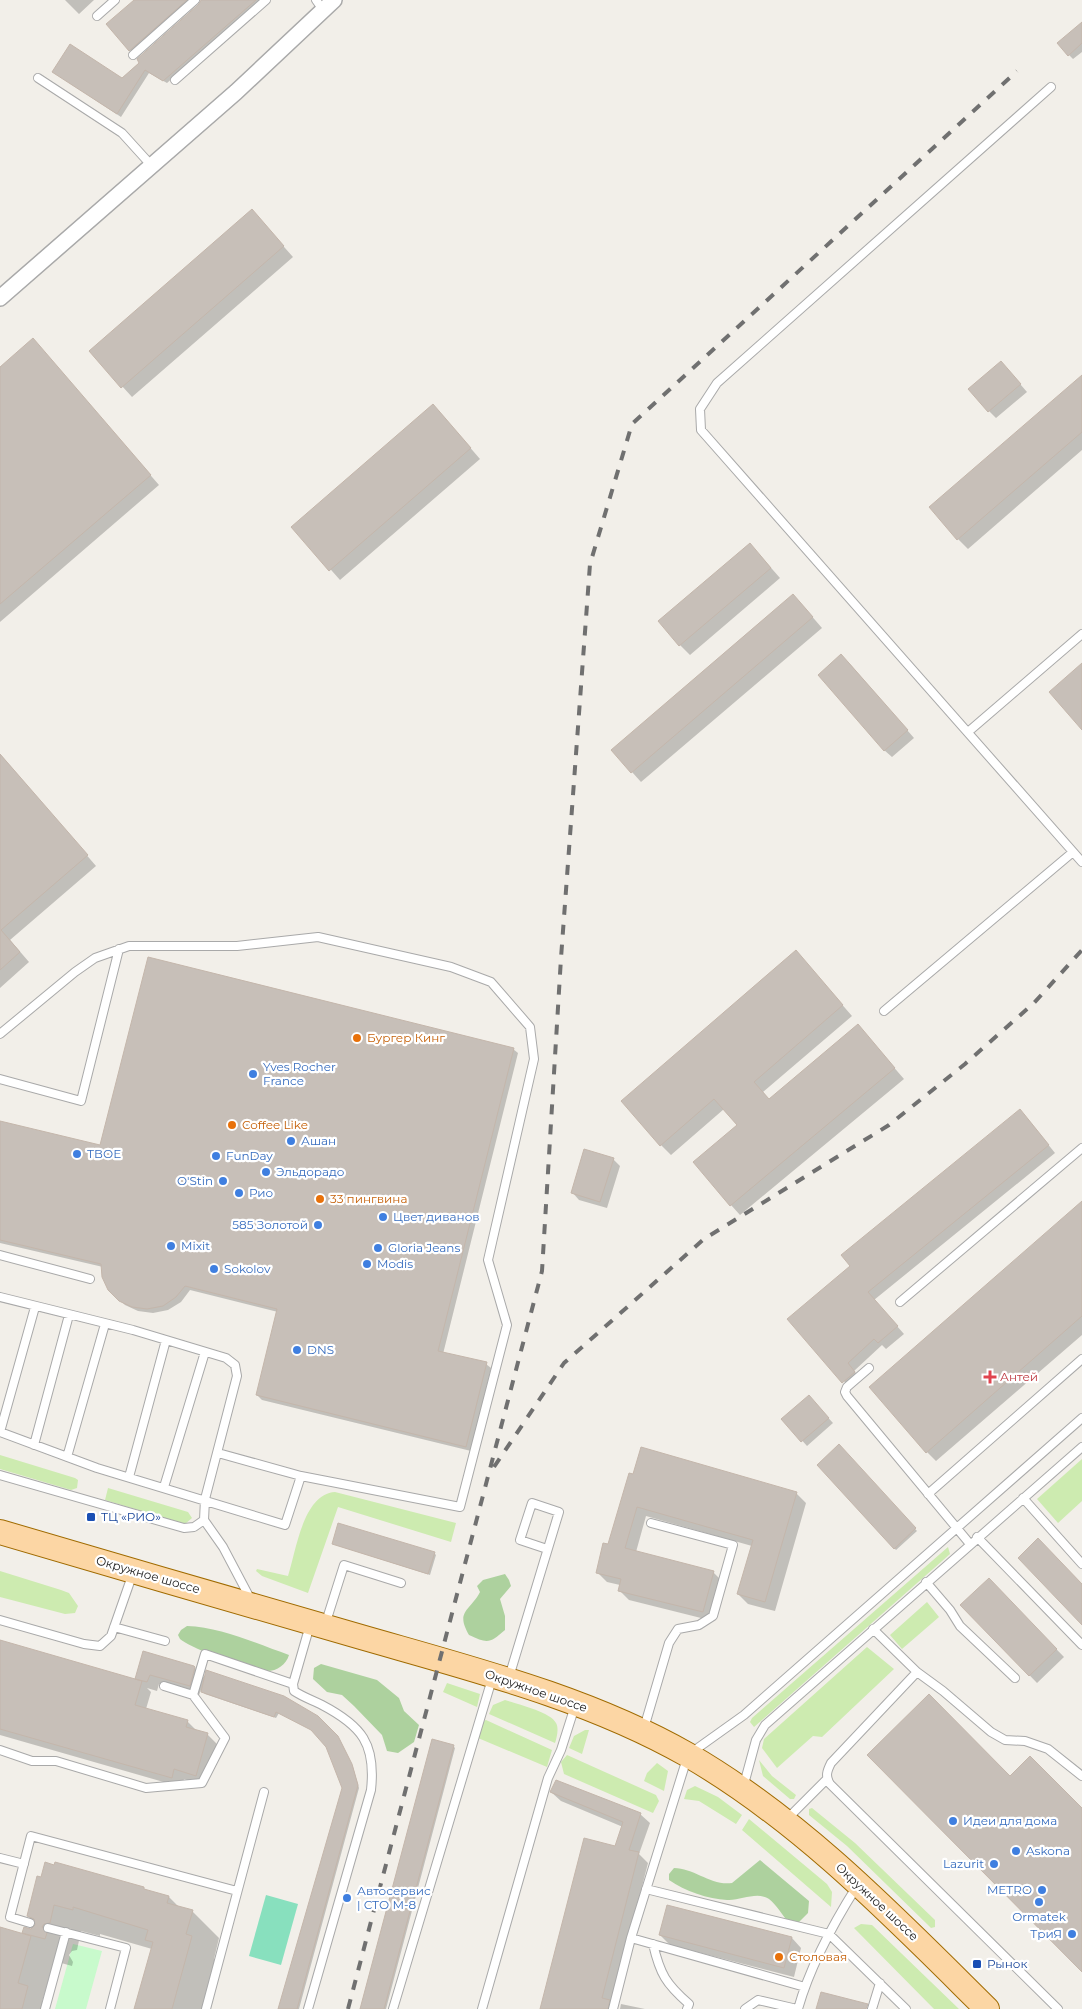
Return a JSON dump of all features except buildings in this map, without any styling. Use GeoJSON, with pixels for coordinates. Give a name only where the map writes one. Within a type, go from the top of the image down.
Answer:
{"type":"FeatureCollection","features":[{"type":"Feature","properties":{"kind":"main road","name":"Окружное шоссе"},"geometry":{"type":"LineString","coordinates":[[0,1532],[500,1679],[575,1704],[643,1733],[688,1755],[743,1790],[786,1821],[858,1884],[987,2009]]}},
{"type":"Feature","properties":{"kind":"street"},"geometry":{"type":"LineString","coordinates":[[0,298],[236,92],[324,3]]}},
{"type":"Feature","properties":{"kind":"lane"},"geometry":{"type":"LineString","coordinates":[[97,16],[115,0]]}},
{"type":"Feature","properties":{"kind":"lane"},"geometry":{"type":"LineString","coordinates":[[133,55],[195,0]]}},
{"type":"Feature","properties":{"kind":"lane"},"geometry":{"type":"LineString","coordinates":[[175,80],[266,0]]}},
{"type":"Feature","properties":{"kind":"lane"},"geometry":{"type":"LineString","coordinates":[[38,78],[122,134],[151,165]]}},
{"type":"Feature","properties":{"kind":"lane"},"geometry":{"type":"LineString","coordinates":[[1051,87],[717,383],[700,410],[701,430],[1082,862]]}},
{"type":"Feature","properties":{"kind":"lane"},"geometry":{"type":"LineString","coordinates":[[968,732],[1082,634]]}},
{"type":"Feature","properties":{"kind":"lane"},"geometry":{"type":"LineString","coordinates":[[884,1011],[1074,852]]}},
{"type":"Feature","properties":{"kind":"lane"},"geometry":{"type":"LineString","coordinates":[[0,1034],[75,972],[95,958],[119,949],[129,946],[237,946],[318,937],[451,968],[491,982],[530,1027],[534,1059],[488,1260],[507,1325],[460,1507],[301,1476],[218,1453]]}},
{"type":"Feature","properties":{"kind":"lane"},"geometry":{"type":"LineString","coordinates":[[0,1079],[81,1101],[119,949]]}},
{"type":"Feature","properties":{"kind":"lane"},"geometry":{"type":"LineString","coordinates":[[900,1302],[1082,1148]]}},
{"type":"Feature","properties":{"kind":"lane"},"geometry":{"type":"LineString","coordinates":[[0,1255],[90,1279]]}},
{"type":"Feature","properties":{"kind":"lane"},"geometry":{"type":"LineString","coordinates":[[0,1297],[166,1340],[231,1361],[237,1370],[238,1376],[205,1499],[204,1520],[241,1578],[254,1607]]}},
{"type":"Feature","properties":{"kind":"lane"},"geometry":{"type":"LineString","coordinates":[[35,1307],[0,1432],[67,1457],[285,1525],[301,1476]]}},
{"type":"Feature","properties":{"kind":"lane"},"geometry":{"type":"LineString","coordinates":[[34,1445],[69,1315]]}},
{"type":"Feature","properties":{"kind":"lane"},"geometry":{"type":"LineString","coordinates":[[67,1457],[105,1324]]}},
{"type":"Feature","properties":{"kind":"lane"},"geometry":{"type":"LineString","coordinates":[[129,1477],[166,1340]]}},
{"type":"Feature","properties":{"kind":"lane"},"geometry":{"type":"LineString","coordinates":[[164,1487],[204,1352]]}},
{"type":"Feature","properties":{"kind":"lane"},"geometry":{"type":"LineString","coordinates":[[928,1494],[1082,1359]]}},
{"type":"Feature","properties":{"kind":"lane"},"geometry":{"type":"LineString","coordinates":[[869,1368],[847,1387],[846,1396],[970,1544]]}},
{"type":"Feature","properties":{"kind":"lane"},"geometry":{"type":"LineString","coordinates":[[613,2009],[631,1938],[688,1755],[744,1715],[1082,1418]]}},
{"type":"Feature","properties":{"kind":"lane"},"geometry":{"type":"LineString","coordinates":[[743,1790],[756,1740],[765,1725],[977,1537],[1082,1447]]}},
{"type":"Feature","properties":{"kind":"lane"},"geometry":{"type":"LineString","coordinates":[[0,1475],[184,1528],[194,1528],[204,1520]]}},
{"type":"Feature","properties":{"kind":"lane"},"geometry":{"type":"LineString","coordinates":[[1023,1498],[1082,1564]]}},
{"type":"Feature","properties":{"kind":"lane"},"geometry":{"type":"LineString","coordinates":[[393,2009],[500,1679],[548,1549],[558,1512],[532,1503],[520,1540],[548,1549]]}},
{"type":"Feature","properties":{"kind":"lane"},"geometry":{"type":"LineString","coordinates":[[643,1733],[670,1643],[678,1629],[699,1625],[714,1616],[732,1545],[652,1523]]}},
{"type":"Feature","properties":{"kind":"lane"},"geometry":{"type":"LineString","coordinates":[[977,1537],[1082,1645]]}},
{"type":"Feature","properties":{"kind":"lane"},"geometry":{"type":"LineString","coordinates":[[308,2009],[371,1790],[374,1765],[366,1740],[345,1718],[301,1696],[294,1691],[293,1684],[344,1565],[401,1584]]}},
{"type":"Feature","properties":{"kind":"lane"},"geometry":{"type":"LineString","coordinates":[[0,1620],[84,1644],[100,1646],[111,1636],[134,1571]]}},
{"type":"Feature","properties":{"kind":"lane"},"geometry":{"type":"LineString","coordinates":[[926,1582],[950,1610],[960,1626],[1015,1678]]}},
{"type":"Feature","properties":{"kind":"lane"},"geometry":{"type":"LineString","coordinates":[[114,1627],[165,1640]]}},
{"type":"Feature","properties":{"kind":"lane"},"geometry":{"type":"LineString","coordinates":[[873,1629],[917,1672],[943,1691],[991,1732],[1005,1740],[1025,1741],[1048,1749],[1082,1776]]}},
{"type":"Feature","properties":{"kind":"lane"},"geometry":{"type":"LineString","coordinates":[[192,1695],[205,1654],[293,1684]]}},
{"type":"Feature","properties":{"kind":"lane"},"geometry":{"type":"LineString","coordinates":[[786,1821],[827,1779],[831,1762],[917,1672]]}},
{"type":"Feature","properties":{"kind":"lane"},"geometry":{"type":"LineString","coordinates":[[0,1750],[32,1761],[56,1760],[146,1788],[202,1783],[225,1738],[192,1695],[164,1686]]}},
{"type":"Feature","properties":{"kind":"lane"},"geometry":{"type":"LineString","coordinates":[[482,2009],[548,1778],[561,1750],[575,1704]]}},
{"type":"Feature","properties":{"kind":"lane"},"geometry":{"type":"LineString","coordinates":[[827,1779],[1058,2009]]}},
{"type":"Feature","properties":{"kind":"lane"},"geometry":{"type":"LineString","coordinates":[[206,2009],[264,1792]]}},
{"type":"Feature","properties":{"kind":"lane"},"geometry":{"type":"LineString","coordinates":[[30,1923],[10,1917],[31,1836],[237,1891]]}},
{"type":"Feature","properties":{"kind":"lane"},"geometry":{"type":"LineString","coordinates":[[0,1858],[24,1864]]}},
{"type":"Feature","properties":{"kind":"lane"},"geometry":{"type":"LineString","coordinates":[[745,2009],[758,2000],[797,2009],[836,1918],[858,1884]]}},
{"type":"Feature","properties":{"kind":"lane"},"geometry":{"type":"LineString","coordinates":[[646,1889],[829,1934],[906,2009]]}},
{"type":"Feature","properties":{"kind":"lane"},"geometry":{"type":"LineString","coordinates":[[48,1928],[126,1948],[110,2009]]}},
{"type":"Feature","properties":{"kind":"lane"},"geometry":{"type":"LineString","coordinates":[[45,2009],[66,1932]]}},
{"type":"Feature","properties":{"kind":"lane"},"geometry":{"type":"LineString","coordinates":[[631,1938],[805,1987]]}},
{"type":"Feature","properties":{"kind":"lane"},"geometry":{"type":"LineString","coordinates":[[653,1944],[659,1970],[670,1987],[689,2004],[688,2009]]}},
{"type":"Feature","properties":{"kind":"lane"},"geometry":{"type":"LineString","coordinates":[[872,2009],[880,1983]]}},
{"type":"Feature","properties":{"kind":"green space"},"geometry":{"type":"Polygon","coordinates":[[[0,1455],[75,1478],[78,1480],[77,1488],[71,1490],[0,1469],[0,1455]]]}},
{"type":"Feature","properties":{"kind":"green space"},"geometry":{"type":"Polygon","coordinates":[[[1082,1459],[1082,1501],[1058,1523],[1037,1499],[1082,1459]]]}},
{"type":"Feature","properties":{"kind":"green space"},"geometry":{"type":"Polygon","coordinates":[[[108,1488],[188,1512],[192,1518],[185,1524],[105,1500],[108,1488]]]}},
{"type":"Feature","properties":{"kind":"green space"},"geometry":{"type":"Polygon","coordinates":[[[335,1492],[456,1523],[451,1542],[338,1507],[308,1593],[262,1576],[256,1571],[257,1569],[288,1576],[302,1525],[308,1513],[315,1502],[324,1495],[335,1492]]]}},
{"type":"Feature","properties":{"kind":"green space"},"geometry":{"type":"Polygon","coordinates":[[[948,1547],[950,1554],[754,1727],[750,1722],[752,1718],[948,1547]]]}},
{"type":"Feature","properties":{"kind":"green space"},"geometry":{"type":"Polygon","coordinates":[[[0,1571],[69,1593],[78,1606],[75,1613],[65,1614],[0,1597],[0,1571]]]}},
{"type":"Feature","properties":{"kind":"green space"},"geometry":{"type":"Polygon","coordinates":[[[505,1574],[511,1586],[500,1599],[505,1616],[505,1630],[496,1638],[488,1641],[469,1635],[463,1621],[466,1612],[480,1592],[477,1586],[483,1580],[505,1574]]]}},
{"type":"Feature","properties":{"kind":"green space"},"geometry":{"type":"Polygon","coordinates":[[[927,1602],[939,1617],[902,1649],[890,1635],[927,1602]]]}},
{"type":"Feature","properties":{"kind":"green space"},"geometry":{"type":"Polygon","coordinates":[[[187,1626],[213,1629],[252,1641],[289,1655],[288,1659],[283,1665],[273,1670],[265,1671],[247,1667],[208,1653],[180,1639],[178,1635],[187,1626]]]}},
{"type":"Feature","properties":{"kind":"green space"},"geometry":{"type":"Polygon","coordinates":[[[867,1647],[894,1669],[822,1737],[813,1736],[777,1768],[762,1748],[764,1739],[867,1647]]]}},
{"type":"Feature","properties":{"kind":"green space"},"geometry":{"type":"Polygon","coordinates":[[[321,1664],[377,1680],[399,1698],[404,1711],[419,1725],[414,1742],[398,1753],[387,1751],[382,1735],[354,1706],[342,1695],[327,1692],[313,1679],[314,1668],[321,1664]]]}},
{"type":"Feature","properties":{"kind":"green space"},"geometry":{"type":"Polygon","coordinates":[[[447,1683],[480,1694],[477,1707],[443,1692],[447,1683]]]}},
{"type":"Feature","properties":{"kind":"green space"},"geometry":{"type":"Polygon","coordinates":[[[505,1700],[533,1709],[553,1719],[557,1727],[555,1743],[489,1714],[493,1705],[505,1700]]]}},
{"type":"Feature","properties":{"kind":"green space"},"geometry":{"type":"Polygon","coordinates":[[[486,1720],[552,1750],[547,1767],[478,1738],[483,1721],[486,1720]]]}},
{"type":"Feature","properties":{"kind":"green space"},"geometry":{"type":"Polygon","coordinates":[[[589,1730],[582,1754],[569,1748],[574,1736],[589,1730]]]}},
{"type":"Feature","properties":{"kind":"green space"},"geometry":{"type":"Polygon","coordinates":[[[567,1755],[656,1795],[659,1801],[653,1813],[564,1774],[561,1762],[567,1755]]]}},
{"type":"Feature","properties":{"kind":"green space"},"geometry":{"type":"Polygon","coordinates":[[[759,1760],[772,1776],[796,1795],[794,1799],[790,1799],[763,1776],[759,1760]]]}},
{"type":"Feature","properties":{"kind":"green space"},"geometry":{"type":"Polygon","coordinates":[[[657,1763],[668,1771],[664,1791],[644,1781],[647,1773],[657,1763]]]}},
{"type":"Feature","properties":{"kind":"green space"},"geometry":{"type":"Polygon","coordinates":[[[695,1786],[718,1797],[742,1815],[736,1824],[699,1801],[684,1799],[687,1790],[695,1786]]]}},
{"type":"Feature","properties":{"kind":"green space"},"geometry":{"type":"Polygon","coordinates":[[[812,1808],[855,1843],[935,1920],[935,1927],[931,1928],[847,1846],[809,1815],[809,1809],[812,1808]]]}},
{"type":"Feature","properties":{"kind":"green space"},"geometry":{"type":"Polygon","coordinates":[[[749,1819],[827,1884],[832,1892],[831,1907],[742,1830],[749,1819]]]}},
{"type":"Feature","properties":{"kind":"green space"},"geometry":{"type":"Polygon","coordinates":[[[760,1860],[809,1901],[808,1913],[797,1924],[789,1923],[774,1904],[764,1897],[754,1896],[732,1900],[712,1898],[689,1891],[669,1880],[669,1874],[674,1868],[689,1871],[717,1882],[732,1883],[760,1860]]]}},
{"type":"Feature","properties":{"kind":"green space"},"geometry":{"type":"Polygon","coordinates":[[[266,1895],[298,1904],[281,1965],[249,1956],[266,1895]]]}},
{"type":"Feature","properties":{"kind":"green space"},"geometry":{"type":"Polygon","coordinates":[[[861,1924],[872,1925],[959,2009],[934,2009],[854,1928],[861,1924]]]}},
{"type":"Feature","properties":{"kind":"green space"},"geometry":{"type":"Polygon","coordinates":[[[73,1944],[102,1951],[86,2009],[55,2009],[73,1944]]]}},
{"type":"Feature","properties":{"kind":"railway"},"geometry":{"type":"LineString","coordinates":[[348,2009],[542,1271],[561,958],[590,564],[632,424],[1017,71]]}},
{"type":"Feature","properties":{"kind":"railway"},"geometry":{"type":"LineString","coordinates":[[494,1467],[564,1363],[704,1239],[889,1125],[965,1064],[1034,1003],[1082,950]]}},
{"type":"Feature","properties":{"kind":"place","name":"Бургер Кинг"},"geometry":{"type":"Point","coordinates":[357,1038]}},
{"type":"Feature","properties":{"kind":"place","name":"Yves Rocher France"},"geometry":{"type":"Point","coordinates":[253,1074]}},
{"type":"Feature","properties":{"kind":"place","name":"Coffee Like"},"geometry":{"type":"Point","coordinates":[232,1125]}},
{"type":"Feature","properties":{"kind":"place","name":"Ашан"},"geometry":{"type":"Point","coordinates":[291,1141]}},
{"type":"Feature","properties":{"kind":"place","name":"ТВОЕ"},"geometry":{"type":"Point","coordinates":[77,1154]}},
{"type":"Feature","properties":{"kind":"place","name":"FunDay"},"geometry":{"type":"Point","coordinates":[216,1156]}},
{"type":"Feature","properties":{"kind":"place","name":"Эльдорадо"},"geometry":{"type":"Point","coordinates":[266,1172]}},
{"type":"Feature","properties":{"kind":"place","name":"O'Stin"},"geometry":{"type":"Point","coordinates":[223,1181]}},
{"type":"Feature","properties":{"kind":"place","name":"Рио"},"geometry":{"type":"Point","coordinates":[239,1193]}},
{"type":"Feature","properties":{"kind":"place","name":"33 пингвина"},"geometry":{"type":"Point","coordinates":[320,1199]}},
{"type":"Feature","properties":{"kind":"place","name":"Цвет диванов"},"geometry":{"type":"Point","coordinates":[383,1217]}},
{"type":"Feature","properties":{"kind":"place","name":"585 Золотой"},"geometry":{"type":"Point","coordinates":[318,1225]}},
{"type":"Feature","properties":{"kind":"place","name":"Mixit"},"geometry":{"type":"Point","coordinates":[171,1246]}},
{"type":"Feature","properties":{"kind":"place","name":"Gloria Jeans"},"geometry":{"type":"Point","coordinates":[378,1248]}},
{"type":"Feature","properties":{"kind":"place","name":"Modis"},"geometry":{"type":"Point","coordinates":[367,1264]}},
{"type":"Feature","properties":{"kind":"place","name":"Sokolov"},"geometry":{"type":"Point","coordinates":[214,1269]}},
{"type":"Feature","properties":{"kind":"place","name":"DNS"},"geometry":{"type":"Point","coordinates":[297,1350]}},
{"type":"Feature","properties":{"kind":"place","name":"Антей"},"geometry":{"type":"Point","coordinates":[990,1377]}},
{"type":"Feature","properties":{"kind":"place","name":"ТЦ «РИО»"},"geometry":{"type":"Point","coordinates":[91,1517]}},
{"type":"Feature","properties":{"kind":"place","name":"Идеи для дома"},"geometry":{"type":"Point","coordinates":[953,1821]}},
{"type":"Feature","properties":{"kind":"place","name":"Askona"},"geometry":{"type":"Point","coordinates":[1016,1851]}},
{"type":"Feature","properties":{"kind":"place","name":"Lazurit"},"geometry":{"type":"Point","coordinates":[994,1864]}},
{"type":"Feature","properties":{"kind":"place","name":"METRO"},"geometry":{"type":"Point","coordinates":[1042,1890]}},
{"type":"Feature","properties":{"kind":"place","name":"Автосервис | СТО М-8"},"geometry":{"type":"Point","coordinates":[347,1898]}},
{"type":"Feature","properties":{"kind":"place","name":"Ormatek"},"geometry":{"type":"Point","coordinates":[1039,1902]}},
{"type":"Feature","properties":{"kind":"place","name":"ТриЯ"},"geometry":{"type":"Point","coordinates":[1072,1934]}},
{"type":"Feature","properties":{"kind":"place","name":"Столовая"},"geometry":{"type":"Point","coordinates":[779,1957]}},
{"type":"Feature","properties":{"kind":"place","name":"Рынок"},"geometry":{"type":"Point","coordinates":[977,1964]}}]}
